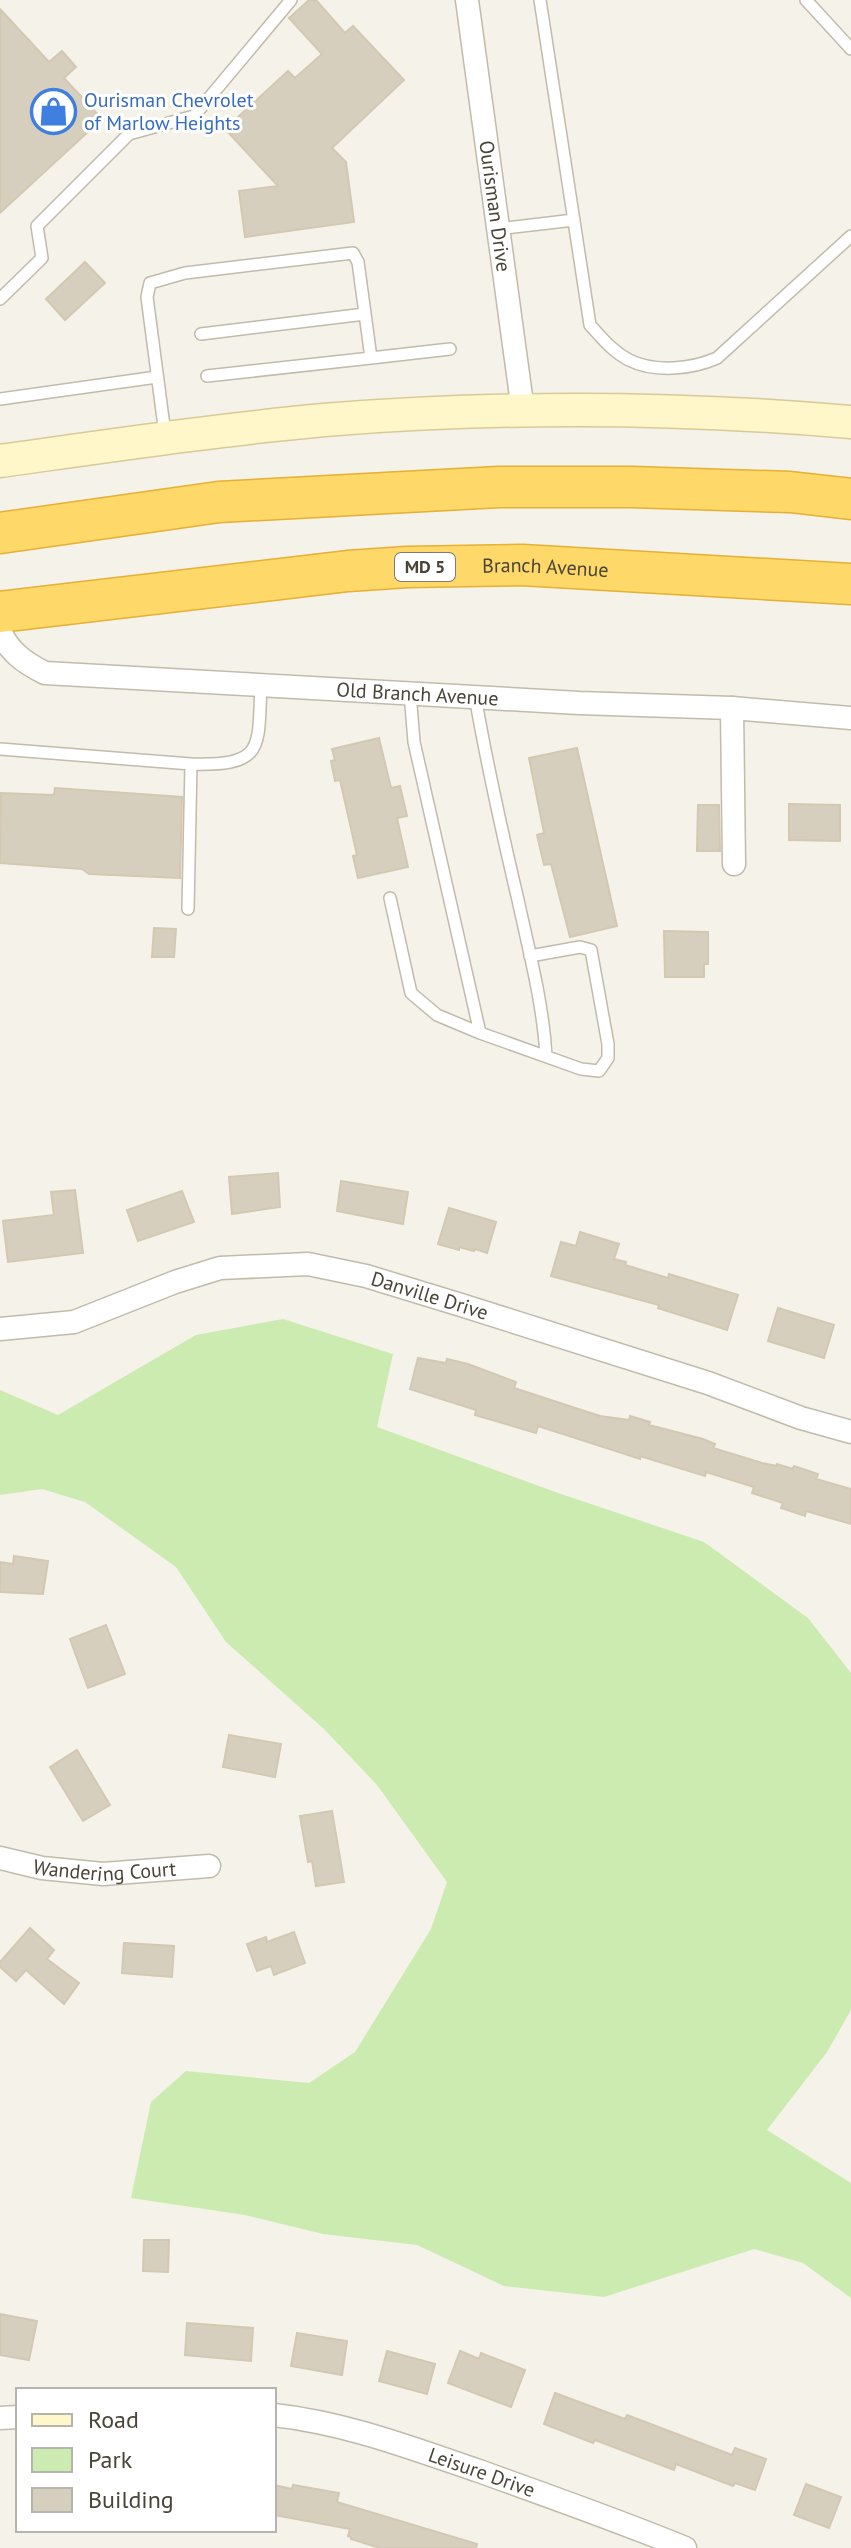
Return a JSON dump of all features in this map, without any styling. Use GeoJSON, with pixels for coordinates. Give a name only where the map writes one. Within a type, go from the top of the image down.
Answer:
{"type":"FeatureCollection","features":[{"type":"Feature","properties":{"kind":"highway"},"geometry":{"type":"LineString","coordinates":[[0,533],[219,502],[499,487],[742,490],[851,499]]}},
{"type":"Feature","properties":{"kind":"highway","name":"Branch Avenue"},"geometry":{"type":"LineString","coordinates":[[0,612],[348,571],[407,567],[522,565],[851,584]]}},
{"type":"Feature","properties":{"kind":"street","name":"Ourisman Drive"},"geometry":{"type":"LineString","coordinates":[[467,0],[523,411]]}},
{"type":"Feature","properties":{"kind":"street"},"geometry":{"type":"LineString","coordinates":[[0,461],[325,420],[523,411],[705,414],[851,422]]}},
{"type":"Feature","properties":{"kind":"street","name":"Old Branch Avenue"},"geometry":{"type":"LineString","coordinates":[[0,631],[6,644],[26,663],[45,673],[579,703],[732,708],[851,718]]}},
{"type":"Feature","properties":{"kind":"street"},"geometry":{"type":"LineString","coordinates":[[732,708],[734,864]]}},
{"type":"Feature","properties":{"kind":"street","name":"Danville Drive"},"geometry":{"type":"LineString","coordinates":[[0,1329],[74,1322],[175,1282],[220,1268],[308,1264],[366,1276],[447,1300],[851,1432]]}},
{"type":"Feature","properties":{"kind":"street","name":"Wandering Court"},"geometry":{"type":"LineString","coordinates":[[0,1858],[42,1868],[103,1874],[209,1866]]}},
{"type":"Feature","properties":{"kind":"street","name":"Leisure Drive"},"geometry":{"type":"LineString","coordinates":[[276,2415],[375,2435],[587,2509],[685,2548]]}},
{"type":"Feature","properties":{"kind":"lane"},"geometry":{"type":"LineString","coordinates":[[0,299],[42,258],[37,226],[129,134],[194,116],[291,0]]}},
{"type":"Feature","properties":{"kind":"lane"},"geometry":{"type":"LineString","coordinates":[[540,0],[590,325],[610,348],[632,362],[672,368],[695,368],[717,358],[851,236]]}},
{"type":"Feature","properties":{"kind":"lane"},"geometry":{"type":"LineString","coordinates":[[806,0],[851,49]]}},
{"type":"Feature","properties":{"kind":"lane"},"geometry":{"type":"LineString","coordinates":[[498,229],[574,220]]}},
{"type":"Feature","properties":{"kind":"lane"},"geometry":{"type":"LineString","coordinates":[[165,439],[147,297],[150,283],[185,273],[353,253],[358,262],[371,358]]}},
{"type":"Feature","properties":{"kind":"lane"},"geometry":{"type":"LineString","coordinates":[[201,334],[365,314]]}},
{"type":"Feature","properties":{"kind":"lane"},"geometry":{"type":"LineString","coordinates":[[207,376],[450,349]]}},
{"type":"Feature","properties":{"kind":"lane"},"geometry":{"type":"LineString","coordinates":[[0,399],[10,395],[157,377]]}},
{"type":"Feature","properties":{"kind":"lane"},"geometry":{"type":"LineString","coordinates":[[0,749],[191,764],[220,765],[244,760],[251,754],[259,734],[261,684]]}},
{"type":"Feature","properties":{"kind":"lane"},"geometry":{"type":"LineString","coordinates":[[410,693],[414,742],[480,1033]]}},
{"type":"Feature","properties":{"kind":"lane"},"geometry":{"type":"LineString","coordinates":[[475,696],[545,1029],[546,1056]]}},
{"type":"Feature","properties":{"kind":"lane"},"geometry":{"type":"LineString","coordinates":[[188,909],[191,764]]}},
{"type":"Feature","properties":{"kind":"lane"},"geometry":{"type":"LineString","coordinates":[[390,898],[411,993],[437,1015],[581,1069],[599,1071],[608,1058],[608,1044],[591,950],[580,947],[530,956]]}},
{"type":"Feature","properties":{"kind":"green space"},"geometry":{"type":"Polygon","coordinates":[[[283,1319],[393,1354],[377,1427],[704,1542],[808,1618],[851,1673],[851,2010],[827,2052],[767,2130],[851,2183],[851,2298],[803,2263],[754,2249],[604,2297],[504,2286],[417,2245],[323,2234],[245,2215],[131,2198],[151,2102],[186,2071],[309,2083],[355,2052],[431,1929],[447,1882],[377,1785],[324,1729],[226,1642],[176,1567],[85,1502],[42,1489],[0,1495],[0,1390],[58,1415],[196,1335],[283,1319]]]}},
{"type":"Feature","properties":{"kind":"building"},"geometry":{"type":"Polygon","coordinates":[[[309,0],[316,0],[345,33],[353,26],[404,80],[332,148],[346,162],[354,222],[245,237],[239,191],[278,186],[225,129],[288,71],[295,78],[322,54],[289,18],[309,0]]]}},
{"type":"Feature","properties":{"kind":"building","name":"Ourisman Chevrolet of Marlow Heights"},"geometry":{"type":"Polygon","coordinates":[[[0,9],[49,62],[62,51],[76,67],[64,78],[102,119],[0,213],[0,9]]]}},
{"type":"Feature","properties":{"kind":"building"},"geometry":{"type":"Polygon","coordinates":[[[85,262],[105,283],[65,320],[46,299],[85,262]]]}},
{"type":"Feature","properties":{"kind":"building"},"geometry":{"type":"Polygon","coordinates":[[[379,738],[391,788],[400,786],[407,816],[397,818],[408,867],[358,878],[353,856],[357,855],[340,780],[335,781],[332,749],[379,738]]]}},
{"type":"Feature","properties":{"kind":"building"},"geometry":{"type":"Polygon","coordinates":[[[577,748],[617,926],[570,937],[551,864],[544,865],[537,835],[544,833],[529,758],[577,748]]]}},
{"type":"Feature","properties":{"kind":"building"},"geometry":{"type":"Polygon","coordinates":[[[55,788],[182,797],[180,878],[89,874],[82,869],[0,863],[1,793],[54,795],[55,788]]]}},
{"type":"Feature","properties":{"kind":"building"},"geometry":{"type":"Polygon","coordinates":[[[789,804],[840,805],[840,841],[789,840],[789,804]]]}},
{"type":"Feature","properties":{"kind":"building"},"geometry":{"type":"Polygon","coordinates":[[[698,805],[719,805],[720,851],[697,851],[698,805]]]}},
{"type":"Feature","properties":{"kind":"building"},"geometry":{"type":"Polygon","coordinates":[[[154,928],[176,929],[174,957],[152,957],[154,928]]]}},
{"type":"Feature","properties":{"kind":"building"},"geometry":{"type":"Polygon","coordinates":[[[664,931],[708,932],[708,964],[704,964],[704,977],[665,977],[664,931]]]}},
{"type":"Feature","properties":{"kind":"building"},"geometry":{"type":"Polygon","coordinates":[[[278,1173],[280,1207],[232,1214],[229,1177],[278,1173]]]}},
{"type":"Feature","properties":{"kind":"building"},"geometry":{"type":"Polygon","coordinates":[[[341,1181],[408,1192],[403,1224],[337,1211],[341,1181]]]}},
{"type":"Feature","properties":{"kind":"building"},"geometry":{"type":"Polygon","coordinates":[[[75,1190],[83,1253],[8,1262],[3,1221],[54,1215],[51,1192],[75,1190]]]}},
{"type":"Feature","properties":{"kind":"building"},"geometry":{"type":"Polygon","coordinates":[[[182,1191],[194,1222],[138,1241],[127,1210],[182,1191]]]}},
{"type":"Feature","properties":{"kind":"building"},"geometry":{"type":"Polygon","coordinates":[[[449,1208],[496,1222],[487,1253],[438,1244],[449,1208]]]}},
{"type":"Feature","properties":{"kind":"building"},"geometry":{"type":"Polygon","coordinates":[[[580,1232],[619,1244],[614,1259],[626,1262],[625,1265],[668,1278],[669,1274],[738,1295],[727,1330],[658,1308],[659,1305],[551,1276],[561,1242],[576,1246],[580,1232]]]}},
{"type":"Feature","properties":{"kind":"building"},"geometry":{"type":"Polygon","coordinates":[[[778,1308],[834,1325],[824,1358],[768,1341],[778,1308]]]}},
{"type":"Feature","properties":{"kind":"building"},"geometry":{"type":"Polygon","coordinates":[[[418,1358],[446,1363],[447,1359],[468,1364],[516,1382],[514,1388],[600,1416],[629,1420],[630,1416],[650,1422],[649,1425],[703,1439],[715,1444],[713,1448],[762,1463],[793,1469],[794,1466],[818,1474],[816,1479],[851,1489],[851,1524],[806,1511],[805,1516],[781,1508],[783,1503],[752,1493],[754,1487],[706,1472],[705,1476],[640,1456],[640,1459],[538,1426],[536,1433],[475,1415],[476,1410],[410,1389],[418,1358]]]}},
{"type":"Feature","properties":{"kind":"building"},"geometry":{"type":"Polygon","coordinates":[[[14,1556],[48,1561],[43,1594],[0,1592],[0,1562],[13,1564],[14,1556]]]}},
{"type":"Feature","properties":{"kind":"building"},"geometry":{"type":"Polygon","coordinates":[[[106,1625],[125,1674],[88,1688],[70,1639],[106,1625]]]}},
{"type":"Feature","properties":{"kind":"building"},"geometry":{"type":"Polygon","coordinates":[[[229,1735],[281,1744],[275,1777],[223,1767],[229,1735]]]}},
{"type":"Feature","properties":{"kind":"building"},"geometry":{"type":"Polygon","coordinates":[[[77,1750],[110,1805],[83,1821],[50,1767],[77,1750]]]}},
{"type":"Feature","properties":{"kind":"building"},"geometry":{"type":"Polygon","coordinates":[[[332,1811],[344,1882],[316,1886],[312,1861],[308,1862],[300,1816],[332,1811]]]}},
{"type":"Feature","properties":{"kind":"building"},"geometry":{"type":"Polygon","coordinates":[[[30,1928],[54,1950],[47,1959],[79,1983],[64,2004],[26,1970],[16,1981],[0,1967],[0,1962],[30,1928]]]}},
{"type":"Feature","properties":{"kind":"building"},"geometry":{"type":"Polygon","coordinates":[[[294,1932],[305,1963],[274,1975],[271,1966],[257,1971],[247,1944],[266,1937],[267,1942],[294,1932]]]}},
{"type":"Feature","properties":{"kind":"building"},"geometry":{"type":"Polygon","coordinates":[[[124,1943],[174,1946],[172,1977],[122,1973],[124,1943]]]}},
{"type":"Feature","properties":{"kind":"building"},"geometry":{"type":"Polygon","coordinates":[[[144,2240],[169,2240],[168,2272],[143,2271],[144,2240]]]}},
{"type":"Feature","properties":{"kind":"building"},"geometry":{"type":"Polygon","coordinates":[[[0,2314],[37,2321],[29,2360],[0,2355],[0,2314]]]}},
{"type":"Feature","properties":{"kind":"building"},"geometry":{"type":"Polygon","coordinates":[[[187,2323],[253,2328],[251,2361],[185,2355],[187,2323]]]}},
{"type":"Feature","properties":{"kind":"building"},"geometry":{"type":"Polygon","coordinates":[[[297,2333],[347,2341],[342,2375],[291,2366],[297,2333]]]}},
{"type":"Feature","properties":{"kind":"building"},"geometry":{"type":"Polygon","coordinates":[[[387,2351],[435,2364],[427,2394],[379,2381],[387,2351]]]}},
{"type":"Feature","properties":{"kind":"building"},"geometry":{"type":"Polygon","coordinates":[[[460,2351],[479,2359],[481,2353],[525,2370],[511,2407],[448,2383],[460,2351]]]}},
{"type":"Feature","properties":{"kind":"building"},"geometry":{"type":"Polygon","coordinates":[[[555,2393],[625,2419],[627,2415],[732,2455],[735,2448],[766,2459],[755,2490],[735,2483],[733,2486],[676,2464],[674,2470],[544,2424],[555,2393]]]}},
{"type":"Feature","properties":{"kind":"building"},"geometry":{"type":"Polygon","coordinates":[[[806,2484],[841,2497],[829,2528],[794,2515],[806,2484]]]}},
{"type":"Feature","properties":{"kind":"building"},"geometry":{"type":"Polygon","coordinates":[[[276,2485],[292,2489],[293,2485],[339,2493],[337,2502],[477,2544],[476,2548],[380,2548],[351,2539],[348,2536],[350,2529],[276,2515],[276,2485]]]}},
{"type":"Feature","properties":{"kind":"place","name":"Ourisman Chevrolet of Marlow Heights"},"geometry":{"type":"Point","coordinates":[53,112]}}]}
